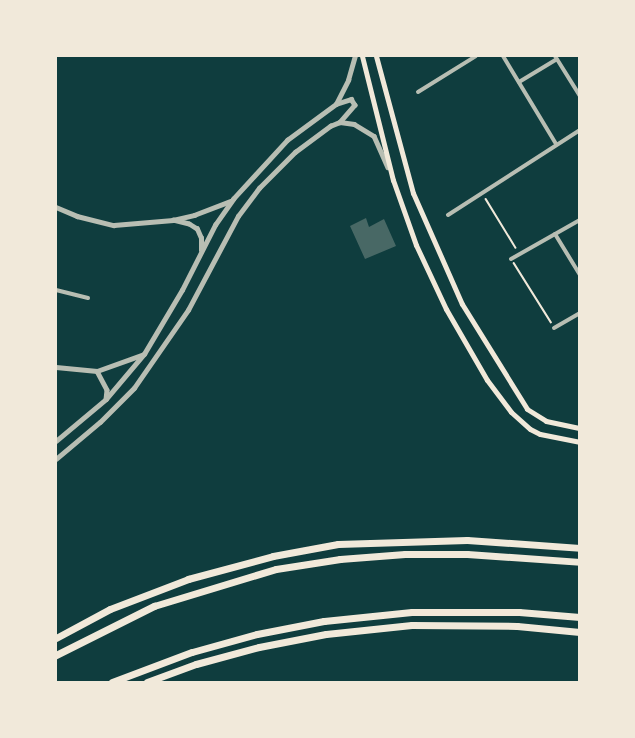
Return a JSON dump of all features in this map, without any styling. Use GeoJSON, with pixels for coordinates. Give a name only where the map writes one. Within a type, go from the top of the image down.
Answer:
{"type":"FeatureCollection","features":[{"type":"Feature","properties":{"kind":"highway"},"geometry":{"type":"LineString","coordinates":[[56,638],[110,609],[188,579],[273,556],[338,544],[467,540],[579,548]]}},
{"type":"Feature","properties":{"kind":"highway"},"geometry":{"type":"LineString","coordinates":[[56,655],[154,606],[276,569],[340,559],[405,554],[467,554],[579,562]]}},
{"type":"Feature","properties":{"kind":"highway"},"geometry":{"type":"LineString","coordinates":[[112,682],[192,652],[324,621],[412,612],[519,612],[579,617]]}},
{"type":"Feature","properties":{"kind":"highway"},"geometry":{"type":"LineString","coordinates":[[147,682],[196,664],[259,647],[326,634],[412,625],[517,626],[579,632]]}},
{"type":"Feature","properties":{"kind":"main road"},"geometry":{"type":"LineString","coordinates":[[362,56],[393,180],[416,245],[446,309],[501,400],[530,429],[558,440],[579,442]]}},
{"type":"Feature","properties":{"kind":"main road"},"geometry":{"type":"LineString","coordinates":[[376,56],[413,193],[462,304],[527,409],[546,421],[579,428]]}},
{"type":"Feature","properties":{"kind":"street"},"geometry":{"type":"LineString","coordinates":[[336,104],[348,80],[355,56]]}},
{"type":"Feature","properties":{"kind":"street"},"geometry":{"type":"LineString","coordinates":[[418,92],[476,56]]}},
{"type":"Feature","properties":{"kind":"street"},"geometry":{"type":"LineString","coordinates":[[503,56],[556,144]]}},
{"type":"Feature","properties":{"kind":"street"},"geometry":{"type":"LineString","coordinates":[[519,82],[556,57],[579,96]]}},
{"type":"Feature","properties":{"kind":"street"},"geometry":{"type":"LineString","coordinates":[[56,441],[106,399],[144,354],[182,290],[201,251],[233,199],[287,140],[336,104],[351,99],[355,105],[339,122],[295,152],[259,188],[238,216],[188,310],[134,388],[100,422],[56,459]]}},
{"type":"Feature","properties":{"kind":"street"},"geometry":{"type":"LineString","coordinates":[[339,122],[354,124],[374,135],[393,180]]}},
{"type":"Feature","properties":{"kind":"street"},"geometry":{"type":"LineString","coordinates":[[448,215],[579,130]]}},
{"type":"Feature","properties":{"kind":"street"},"geometry":{"type":"LineString","coordinates":[[56,207],[77,216],[114,225],[173,220],[215,208],[233,199]]}},
{"type":"Feature","properties":{"kind":"street"},"geometry":{"type":"LineString","coordinates":[[173,220],[189,224],[197,229],[201,238],[201,251]]}},
{"type":"Feature","properties":{"kind":"street"},"geometry":{"type":"LineString","coordinates":[[511,259],[579,220]]}},
{"type":"Feature","properties":{"kind":"street"},"geometry":{"type":"LineString","coordinates":[[555,234],[579,275]]}},
{"type":"Feature","properties":{"kind":"street"},"geometry":{"type":"LineString","coordinates":[[56,290],[88,298]]}},
{"type":"Feature","properties":{"kind":"street"},"geometry":{"type":"LineString","coordinates":[[554,328],[579,313]]}},
{"type":"Feature","properties":{"kind":"street"},"geometry":{"type":"LineString","coordinates":[[56,367],[97,371],[144,354]]}},
{"type":"Feature","properties":{"kind":"street"},"geometry":{"type":"LineString","coordinates":[[97,371],[107,390],[106,399]]}},
{"type":"Feature","properties":{"kind":"path"},"geometry":{"type":"LineString","coordinates":[[482,193],[520,254]]}},
{"type":"Feature","properties":{"kind":"path"},"geometry":{"type":"LineString","coordinates":[[511,259],[554,328]]}},
{"type":"Feature","properties":{"kind":"building"},"geometry":{"type":"Polygon","coordinates":[[[366,218],[369,227],[384,219],[396,246],[365,259],[350,226],[366,218]]]}}]}
